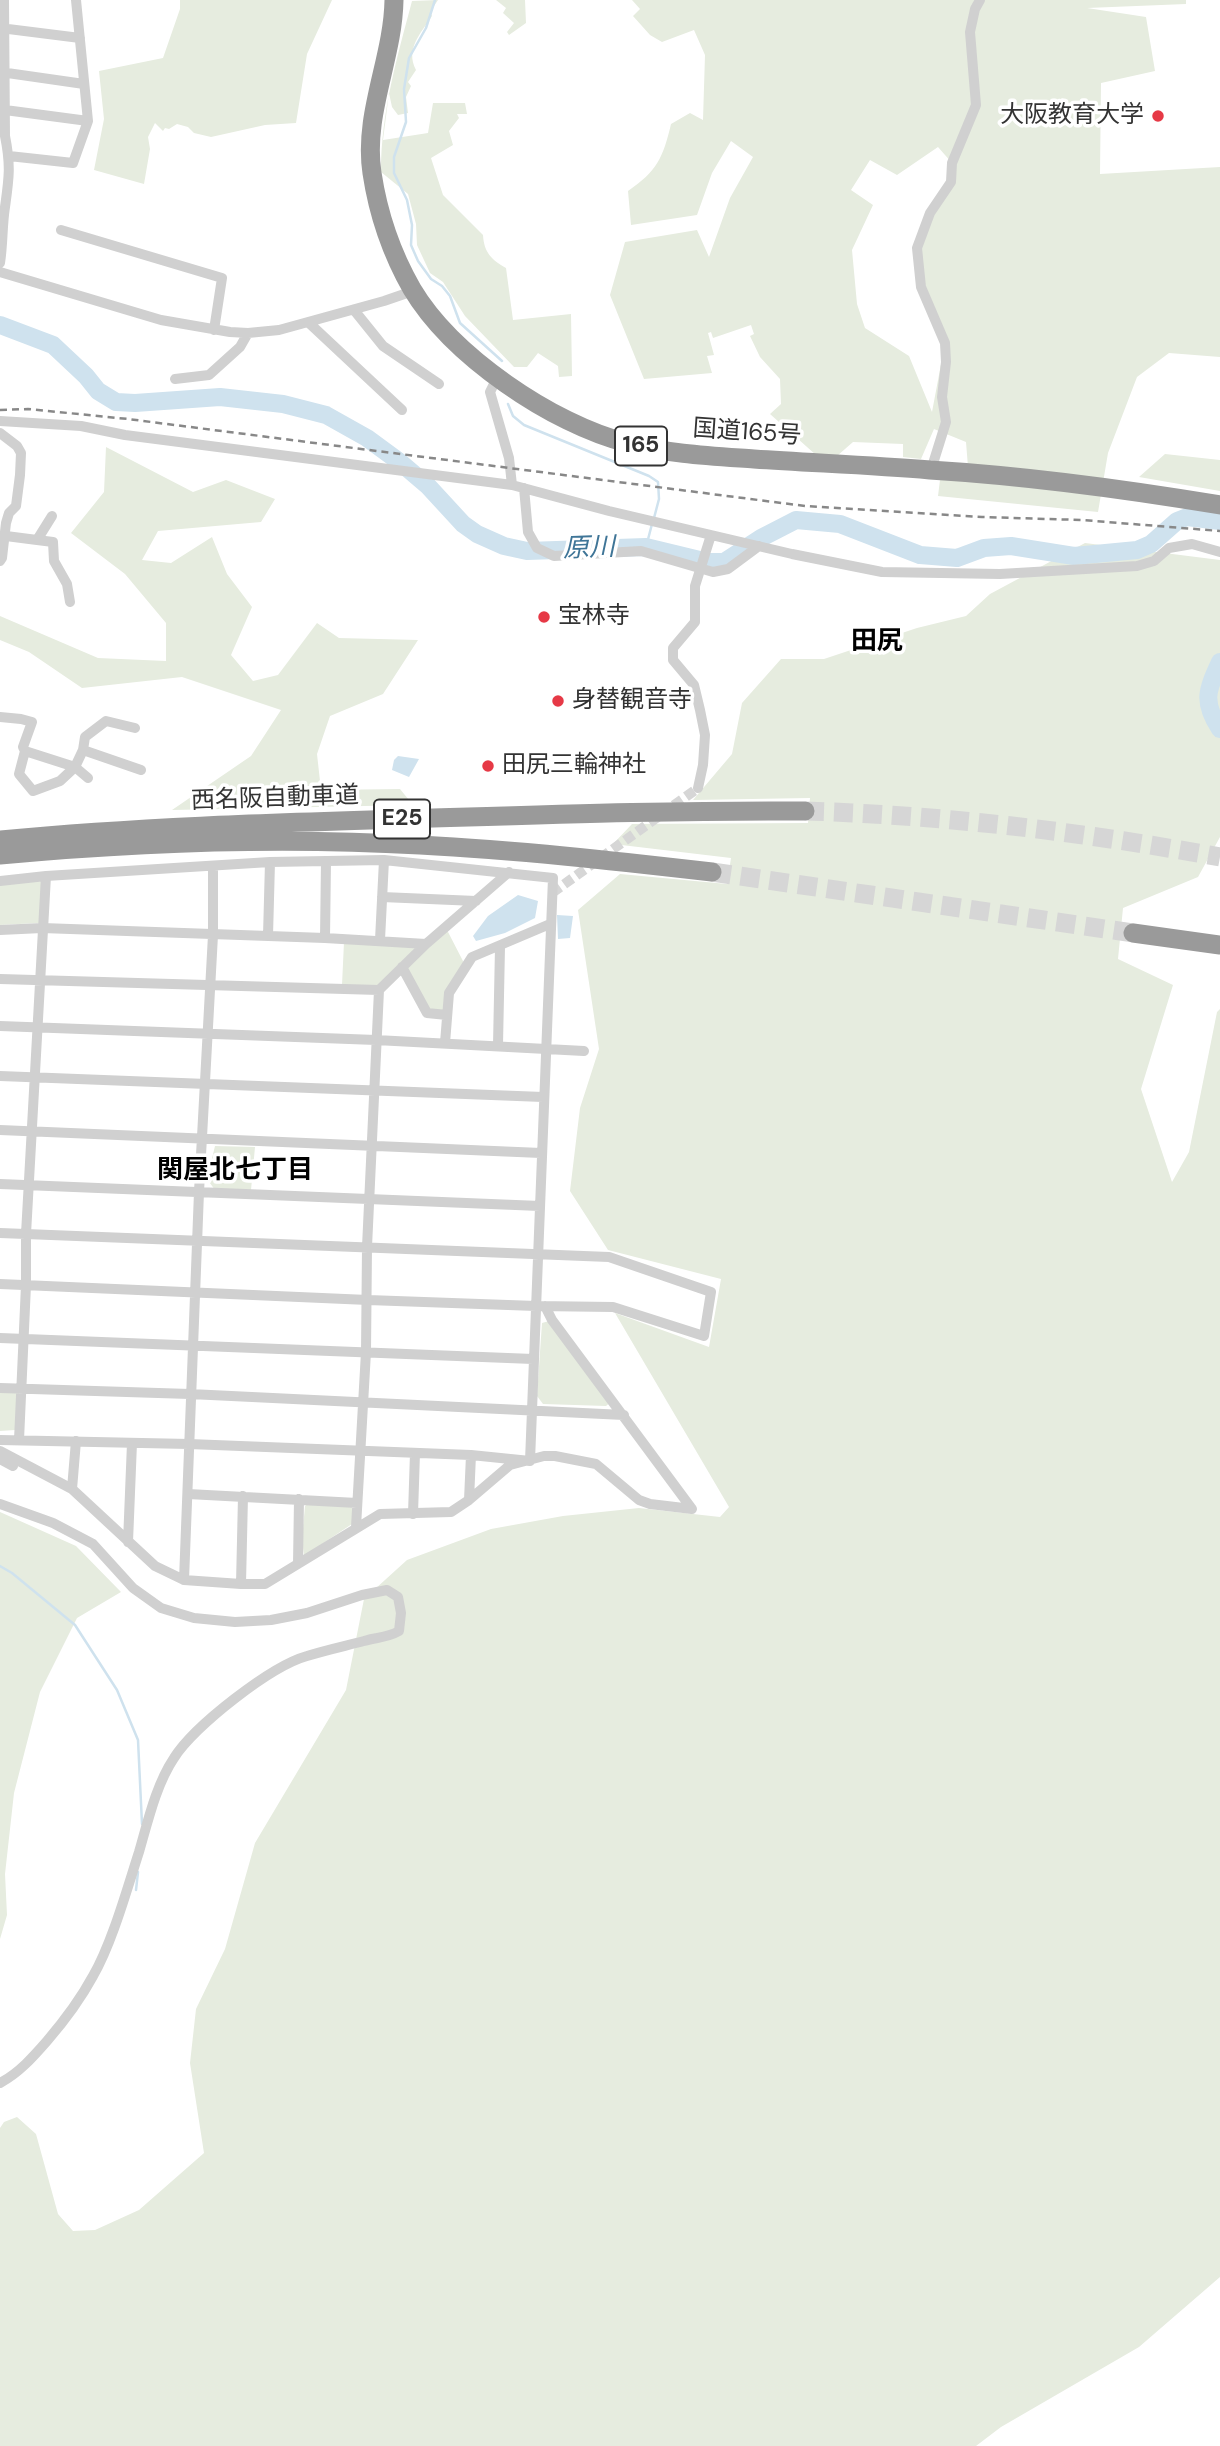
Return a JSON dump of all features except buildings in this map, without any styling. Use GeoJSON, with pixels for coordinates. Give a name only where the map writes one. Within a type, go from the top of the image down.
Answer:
{"type":"FeatureCollection","features":[{"type":"Feature","properties":{"kind":"highway","name":"国道165号"},"geometry":{"type":"LineString","coordinates":[[396,4],[373,108],[372,171],[378,202],[394,253],[413,290],[444,329],[498,376],[543,408],[603,436],[629,444],[715,456],[931,470],[1118,488],[1220,505]]}},
{"type":"Feature","properties":{"kind":"highway","name":"西名阪自動車道"},"geometry":{"type":"LineString","coordinates":[[0,840],[102,831],[270,823],[636,811],[804,811]]}},
{"type":"Feature","properties":{"kind":"highway","name":"西名阪自動車道"},"geometry":{"type":"LineString","coordinates":[[0,855],[104,847],[230,842],[346,842],[496,849],[712,872]]}},
{"type":"Feature","properties":{"kind":"highway"},"geometry":{"type":"LineString","coordinates":[[1133,933],[1220,945]]}},
{"type":"Feature","properties":{"kind":"street"},"geometry":{"type":"LineString","coordinates":[[0,263],[4,208],[10,184],[2,72],[4,0]]}},
{"type":"Feature","properties":{"kind":"street"},"geometry":{"type":"LineString","coordinates":[[9,156],[73,163],[88,121],[76,0]]}},
{"type":"Feature","properties":{"kind":"street"},"geometry":{"type":"LineString","coordinates":[[931,470],[946,422],[942,397],[945,343],[921,287],[917,248],[930,213],[951,182],[952,163],[976,105],[970,32],[980,0]]}},
{"type":"Feature","properties":{"kind":"street"},"geometry":{"type":"LineString","coordinates":[[2,28],[80,38]]}},
{"type":"Feature","properties":{"kind":"street"},"geometry":{"type":"LineString","coordinates":[[2,72],[84,84]]}},
{"type":"Feature","properties":{"kind":"street"},"geometry":{"type":"LineString","coordinates":[[5,110],[88,121]]}},
{"type":"Feature","properties":{"kind":"street"},"geometry":{"type":"LineString","coordinates":[[61,230],[222,278],[214,330]]}},
{"type":"Feature","properties":{"kind":"street"},"geometry":{"type":"LineString","coordinates":[[0,272],[161,320],[248,333],[279,330],[354,310],[413,290]]}},
{"type":"Feature","properties":{"kind":"street"},"geometry":{"type":"LineString","coordinates":[[354,310],[383,346],[439,384]]}},
{"type":"Feature","properties":{"kind":"street"},"geometry":{"type":"LineString","coordinates":[[308,322],[402,410]]}},
{"type":"Feature","properties":{"kind":"street"},"geometry":{"type":"LineString","coordinates":[[175,379],[209,375],[240,347],[248,333]]}},
{"type":"Feature","properties":{"kind":"street"},"geometry":{"type":"LineString","coordinates":[[498,376],[490,392],[509,458],[512,485]]}},
{"type":"Feature","properties":{"kind":"street"},"geometry":{"type":"LineString","coordinates":[[0,421],[81,426],[138,436],[512,485],[546,496],[882,572],[1000,574],[1138,566],[1154,561],[1169,548],[1192,544],[1220,552]]}},
{"type":"Feature","properties":{"kind":"street"},"geometry":{"type":"LineString","coordinates":[[0,433],[18,446],[21,453],[16,506],[9,513],[0,561]]}},
{"type":"Feature","properties":{"kind":"street"},"geometry":{"type":"LineString","coordinates":[[524,488],[528,532],[537,548],[554,556],[640,551],[713,572],[728,569],[759,546]]}},
{"type":"Feature","properties":{"kind":"street"},"geometry":{"type":"LineString","coordinates":[[37,540],[52,516]]}},
{"type":"Feature","properties":{"kind":"street"},"geometry":{"type":"LineString","coordinates":[[698,788],[704,765],[705,735],[694,685],[673,660],[673,648],[695,622],[695,586],[711,534]]}},
{"type":"Feature","properties":{"kind":"street"},"geometry":{"type":"LineString","coordinates":[[6,536],[53,542],[54,561],[67,584],[70,602]]}},
{"type":"Feature","properties":{"kind":"street"},"geometry":{"type":"LineString","coordinates":[[0,717],[32,722],[23,747],[25,751],[19,774],[33,792],[60,781],[75,767],[83,750],[85,737],[107,721],[135,728]]}},
{"type":"Feature","properties":{"kind":"street"},"geometry":{"type":"LineString","coordinates":[[83,750],[141,769]]}},
{"type":"Feature","properties":{"kind":"street"},"geometry":{"type":"LineString","coordinates":[[25,751],[75,767],[88,778]]}},
{"type":"Feature","properties":{"kind":"street"},"geometry":{"type":"LineString","coordinates":[[380,940],[384,860]]}},
{"type":"Feature","properties":{"kind":"street"},"geometry":{"type":"LineString","coordinates":[[0,881],[270,862],[384,860],[553,878],[538,1255],[541,1306],[533,1359],[530,1461]]}},
{"type":"Feature","properties":{"kind":"street"},"geometry":{"type":"LineString","coordinates":[[326,861],[326,938]]}},
{"type":"Feature","properties":{"kind":"street"},"geometry":{"type":"LineString","coordinates":[[268,936],[270,862]]}},
{"type":"Feature","properties":{"kind":"street"},"geometry":{"type":"LineString","coordinates":[[184,1580],[212,935],[212,866]]}},
{"type":"Feature","properties":{"kind":"street"},"geometry":{"type":"LineString","coordinates":[[356,1527],[366,1352],[379,990],[426,944],[509,872]]}},
{"type":"Feature","properties":{"kind":"street"},"geometry":{"type":"LineString","coordinates":[[19,1440],[26,1234],[46,876]]}},
{"type":"Feature","properties":{"kind":"street"},"geometry":{"type":"LineString","coordinates":[[382,897],[476,901]]}},
{"type":"Feature","properties":{"kind":"street"},"geometry":{"type":"LineString","coordinates":[[445,1043],[449,993],[472,957],[550,924]]}},
{"type":"Feature","properties":{"kind":"street"},"geometry":{"type":"LineString","coordinates":[[0,930],[43,928],[426,944]]}},
{"type":"Feature","properties":{"kind":"street"},"geometry":{"type":"LineString","coordinates":[[498,1045],[500,947]]}},
{"type":"Feature","properties":{"kind":"street"},"geometry":{"type":"LineString","coordinates":[[402,967],[427,1013],[447,1015]]}},
{"type":"Feature","properties":{"kind":"street"},"geometry":{"type":"LineString","coordinates":[[0,979],[379,990]]}},
{"type":"Feature","properties":{"kind":"street"},"geometry":{"type":"LineString","coordinates":[[0,1026],[546,1047],[584,1051]]}},
{"type":"Feature","properties":{"kind":"street"},"geometry":{"type":"LineString","coordinates":[[0,1076],[543,1097]]}},
{"type":"Feature","properties":{"kind":"street"},"geometry":{"type":"LineString","coordinates":[[0,1130],[541,1153]]}},
{"type":"Feature","properties":{"kind":"street"},"geometry":{"type":"LineString","coordinates":[[0,1184],[540,1206]]}},
{"type":"Feature","properties":{"kind":"street"},"geometry":{"type":"LineString","coordinates":[[0,1233],[610,1257],[711,1292],[704,1336],[612,1307],[368,1300],[0,1284]]}},
{"type":"Feature","properties":{"kind":"street"},"geometry":{"type":"LineString","coordinates":[[0,1451],[72,1489],[155,1566],[184,1580],[265,1584],[380,1514],[451,1512],[510,1465],[544,1456],[581,1459],[596,1464],[639,1500],[692,1509],[541,1306]]}},
{"type":"Feature","properties":{"kind":"street"},"geometry":{"type":"LineString","coordinates":[[0,1338],[533,1359]]}},
{"type":"Feature","properties":{"kind":"street"},"geometry":{"type":"LineString","coordinates":[[0,1388],[190,1394],[624,1415]]}},
{"type":"Feature","properties":{"kind":"street"},"geometry":{"type":"LineString","coordinates":[[0,1440],[471,1455],[530,1461]]}},
{"type":"Feature","properties":{"kind":"street"},"geometry":{"type":"LineString","coordinates":[[72,1489],[76,1441]]}},
{"type":"Feature","properties":{"kind":"street"},"geometry":{"type":"LineString","coordinates":[[128,1542],[132,1443]]}},
{"type":"Feature","properties":{"kind":"street"},"geometry":{"type":"LineString","coordinates":[[413,1514],[415,1453]]}},
{"type":"Feature","properties":{"kind":"street"},"geometry":{"type":"LineString","coordinates":[[469,1500],[471,1455]]}},
{"type":"Feature","properties":{"kind":"street"},"geometry":{"type":"LineString","coordinates":[[0,1459],[13,1466]]}},
{"type":"Feature","properties":{"kind":"street"},"geometry":{"type":"LineString","coordinates":[[187,1494],[357,1503]]}},
{"type":"Feature","properties":{"kind":"street"},"geometry":{"type":"LineString","coordinates":[[241,1584],[243,1496]]}},
{"type":"Feature","properties":{"kind":"street"},"geometry":{"type":"LineString","coordinates":[[298,1564],[299,1499]]}},
{"type":"Feature","properties":{"kind":"street"},"geometry":{"type":"LineString","coordinates":[[0,1504],[52,1523],[93,1544],[133,1588],[161,1608],[194,1618],[235,1622],[271,1620],[307,1613],[362,1595],[387,1590],[397,1597],[401,1613],[399,1631],[387,1637],[304,1657],[277,1669],[195,1734],[174,1757],[161,1784],[95,1974],[71,2013],[13,2076],[0,2083]]}},
{"type":"Feature","properties":{"kind":"shaded area"},"geometry":{"type":"Polygon","coordinates":[[[180,0],[332,0],[307,54],[296,123],[265,125],[211,137],[194,133],[188,127],[177,124],[163,131],[155,123],[148,137],[150,149],[144,184],[94,170],[104,119],[99,71],[163,58],[180,9],[180,0]]]}},
{"type":"Feature","properties":{"kind":"shaded area"},"geometry":{"type":"Polygon","coordinates":[[[438,0],[413,48],[416,70],[408,82],[411,86],[406,97],[408,113],[398,115],[392,107],[389,94],[412,1],[438,0]]]}},
{"type":"Feature","properties":{"kind":"shaded area"},"geometry":{"type":"Polygon","coordinates":[[[496,0],[525,0],[526,23],[509,35],[507,32],[514,23],[503,13],[506,8],[496,0]]]}},
{"type":"Feature","properties":{"kind":"shaded area"},"geometry":{"type":"Polygon","coordinates":[[[632,0],[1186,0],[1186,4],[1087,8],[1146,17],[1155,71],[1101,83],[1100,174],[1220,167],[1220,357],[1169,353],[1137,377],[1108,453],[1098,512],[938,496],[940,480],[968,467],[966,442],[934,429],[921,459],[903,457],[903,444],[853,442],[837,456],[816,455],[770,414],[781,404],[780,379],[760,357],[750,336],[754,334],[751,325],[713,338],[711,332],[708,333],[714,355],[707,356],[712,373],[644,379],[610,295],[625,242],[697,230],[709,257],[730,198],[753,157],[731,141],[712,173],[697,215],[631,225],[628,191],[646,177],[657,163],[671,124],[690,113],[703,120],[705,55],[694,30],[662,42],[650,35],[633,16],[640,9],[632,0]],[[938,147],[897,175],[870,160],[851,190],[873,205],[852,250],[857,304],[865,328],[909,356],[932,412],[945,343],[931,311],[917,248],[943,191],[952,163],[938,147]]]}},
{"type":"Feature","properties":{"kind":"shaded area"},"geometry":{"type":"Polygon","coordinates":[[[388,100],[383,140],[428,133],[433,103],[465,103],[467,114],[457,114],[459,118],[449,131],[453,145],[431,158],[443,195],[483,235],[490,255],[506,268],[513,320],[571,314],[572,376],[559,377],[558,366],[538,353],[527,367],[514,367],[465,316],[443,282],[430,273],[417,245],[416,224],[408,194],[381,172],[382,150],[384,128],[388,100]]]}},
{"type":"Feature","properties":{"kind":"shaded area"},"geometry":{"type":"Polygon","coordinates":[[[106,447],[193,492],[226,480],[275,499],[261,522],[158,531],[142,560],[171,563],[212,537],[227,574],[252,607],[231,655],[253,681],[278,675],[317,623],[339,638],[418,640],[383,694],[330,716],[317,754],[321,790],[400,789],[413,805],[172,810],[251,756],[281,710],[182,677],[82,688],[29,652],[0,640],[0,616],[98,658],[166,661],[166,623],[125,574],[71,533],[104,492],[106,447]]]}},
{"type":"Feature","properties":{"kind":"shaded area"},"geometry":{"type":"Polygon","coordinates":[[[1165,454],[1220,460],[1220,491],[1139,477],[1165,454]]]}},
{"type":"Feature","properties":{"kind":"shaded area"},"geometry":{"type":"Polygon","coordinates":[[[1085,543],[1220,560],[1220,837],[1198,877],[1123,908],[1118,959],[1173,985],[1141,1089],[1172,1182],[1189,1152],[1217,1012],[1220,1009],[1220,2277],[1139,2347],[1001,2427],[976,2446],[0,2446],[0,2128],[4,2122],[17,2117],[36,2134],[58,2214],[73,2231],[95,2230],[139,2210],[204,2153],[190,2063],[196,2009],[225,1949],[255,1843],[346,1690],[364,1599],[407,1560],[491,1529],[563,1516],[639,1508],[720,1517],[729,1507],[615,1313],[709,1347],[721,1279],[608,1250],[570,1191],[580,1108],[599,1049],[578,910],[620,874],[727,884],[731,858],[613,844],[632,824],[808,823],[810,798],[693,800],[732,754],[742,703],[781,659],[824,659],[917,628],[966,616],[990,594],[1085,543]]]}},
{"type":"Feature","properties":{"kind":"shaded area"},"geometry":{"type":"Polygon","coordinates":[[[42,881],[39,923],[0,925],[0,885],[42,881]]]}},
{"type":"Feature","properties":{"kind":"shaded area"},"geometry":{"type":"Polygon","coordinates":[[[447,930],[464,963],[444,993],[445,1011],[428,1010],[406,967],[447,930]]]}},
{"type":"Feature","properties":{"kind":"shaded area"},"geometry":{"type":"Polygon","coordinates":[[[344,942],[420,947],[379,986],[342,985],[344,942]]]}},
{"type":"Feature","properties":{"kind":"shaded area"},"geometry":{"type":"Polygon","coordinates":[[[215,1146],[255,1147],[251,1190],[215,1190],[207,1179],[215,1146]]]}},
{"type":"Feature","properties":{"kind":"shaded area"},"geometry":{"type":"Polygon","coordinates":[[[549,1321],[611,1402],[606,1406],[543,1404],[537,1396],[542,1323],[549,1321]]]}},
{"type":"Feature","properties":{"kind":"shaded area"},"geometry":{"type":"Polygon","coordinates":[[[0,1391],[19,1392],[15,1430],[0,1431],[0,1391]]]}},
{"type":"Feature","properties":{"kind":"shaded area"},"geometry":{"type":"Polygon","coordinates":[[[310,1501],[351,1505],[352,1524],[304,1556],[302,1539],[305,1506],[310,1501]]]}},
{"type":"Feature","properties":{"kind":"shaded area"},"geometry":{"type":"Polygon","coordinates":[[[0,1512],[76,1546],[121,1592],[77,1618],[40,1692],[14,1793],[5,1874],[7,1915],[0,1939],[0,1512]]]}},
{"type":"Feature","properties":{"kind":"water"},"geometry":{"type":"Polygon","coordinates":[[[398,756],[419,759],[409,777],[392,770],[394,760],[398,756]]]}},
{"type":"Feature","properties":{"kind":"water"},"geometry":{"type":"Polygon","coordinates":[[[518,895],[538,901],[535,918],[505,933],[476,941],[473,936],[488,916],[518,895]]]}},
{"type":"Feature","properties":{"kind":"water"},"geometry":{"type":"Polygon","coordinates":[[[557,915],[573,916],[570,938],[558,939],[557,915]]]}},
{"type":"Feature","properties":{"kind":"waterway"},"geometry":{"type":"LineString","coordinates":[[435,0],[426,28],[409,58],[404,89],[406,122],[394,157],[394,173],[407,200],[412,225],[411,245],[418,261],[431,279],[442,286],[450,296],[460,323],[502,361]]}},
{"type":"Feature","properties":{"kind":"waterway","name":"原川"},"geometry":{"type":"LineString","coordinates":[[0,325],[53,345],[98,391],[116,402],[220,397],[283,404],[326,415],[367,438],[401,463],[428,486],[463,524],[477,534],[504,546],[527,551],[646,547],[708,562],[724,562],[796,520],[840,524],[920,555],[957,558],[984,548],[1011,546],[1074,556],[1137,550],[1151,544],[1177,521],[1187,517],[1220,521]]}},
{"type":"Feature","properties":{"kind":"waterway"},"geometry":{"type":"LineString","coordinates":[[508,404],[513,416],[524,425],[658,482],[659,499],[654,518]]}},
{"type":"Feature","properties":{"kind":"waterway"},"geometry":{"type":"LineString","coordinates":[[646,547],[652,524]]}},
{"type":"Feature","properties":{"kind":"waterway","name":"原川"},"geometry":{"type":"LineString","coordinates":[[1220,662],[1208,696],[1214,720],[1220,729]]}},
{"type":"Feature","properties":{"kind":"waterway"},"geometry":{"type":"LineString","coordinates":[[0,1566],[75,1625],[117,1690],[138,1740],[142,1824]]}},
{"type":"Feature","properties":{"kind":"waterway"},"geometry":{"type":"LineString","coordinates":[[136,1890],[138,1872]]}},
{"type":"Feature","properties":{"kind":"tunnel"},"geometry":{"type":"LineString","coordinates":[[552,893],[698,788]]}},
{"type":"Feature","properties":{"kind":"tunnel"},"geometry":{"type":"LineString","coordinates":[[805,811],[909,816],[1013,826],[1220,857]]}},
{"type":"Feature","properties":{"kind":"tunnel"},"geometry":{"type":"LineString","coordinates":[[712,872],[1133,933]]}},
{"type":"Feature","properties":{"kind":"railway"},"geometry":{"type":"LineString","coordinates":[[0,410],[28,409],[128,419],[805,506],[1082,520],[1220,531]]}},
{"type":"Feature","properties":{"kind":"place","name":"大阪教育大学"},"geometry":{"type":"Point","coordinates":[1158,116]}},
{"type":"Feature","properties":{"kind":"place","name":"宝林寺"},"geometry":{"type":"Point","coordinates":[544,617]}},
{"type":"Feature","properties":{"kind":"place","name":"身替観音寺"},"geometry":{"type":"Point","coordinates":[558,701]}},
{"type":"Feature","properties":{"kind":"place","name":"田尻三輪神社"},"geometry":{"type":"Point","coordinates":[488,766]}},
{"type":"Feature","properties":{"kind":"district","name":"田尻"},"geometry":{"type":"Point","coordinates":[877,642]}},
{"type":"Feature","properties":{"kind":"district","name":"関屋北七丁目"},"geometry":{"type":"Point","coordinates":[235,1171]}}]}
